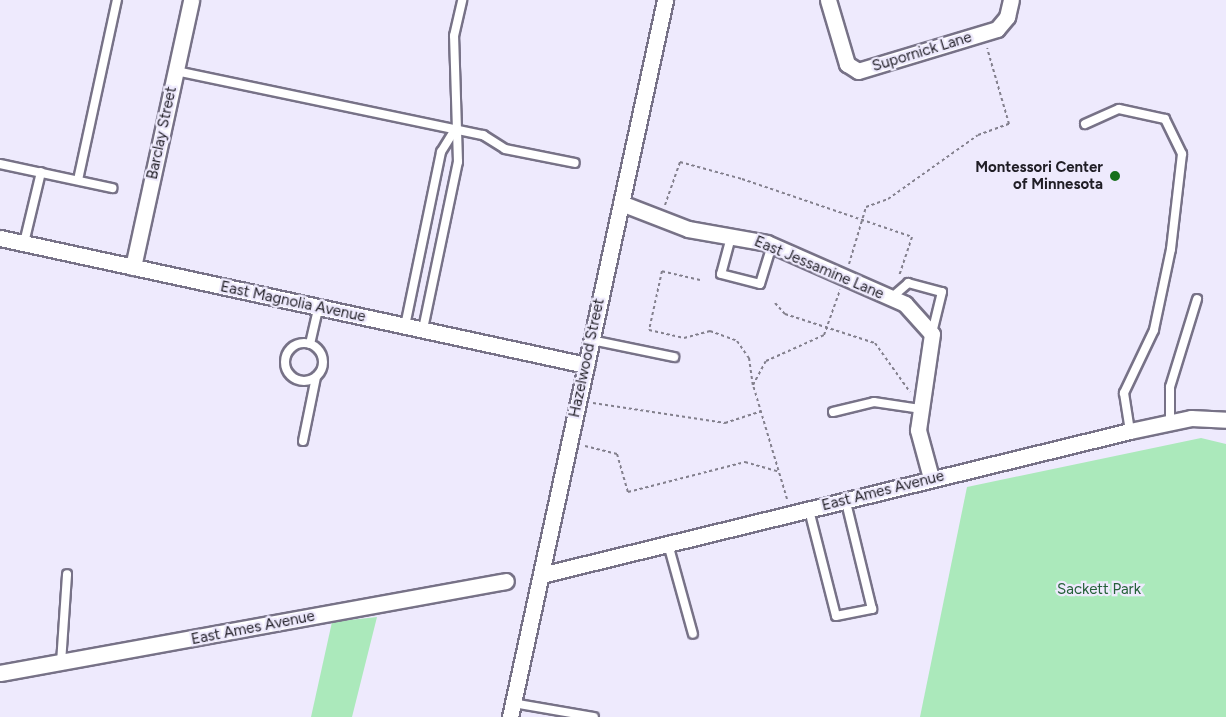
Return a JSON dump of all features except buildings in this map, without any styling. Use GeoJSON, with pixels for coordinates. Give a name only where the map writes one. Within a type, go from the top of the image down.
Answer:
{"type":"FeatureCollection","features":[{"type":"Feature","properties":{"kind":"street","name":"Barclay Street"},"geometry":{"type":"LineString","coordinates":[[133,267],[191,0]]}},
{"type":"Feature","properties":{"kind":"street","name":"Hazelwood Street"},"geometry":{"type":"LineString","coordinates":[[512,710],[665,0]]}},
{"type":"Feature","properties":{"kind":"street","name":"Supornick Lane"},"geometry":{"type":"LineString","coordinates":[[828,0],[852,69],[983,34],[1003,24],[1011,0]]}},
{"type":"Feature","properties":{"kind":"street","name":"East Jessamine Lane"},"geometry":{"type":"LineString","coordinates":[[621,204],[731,237],[772,245],[844,280],[896,293],[932,334]]}},
{"type":"Feature","properties":{"kind":"street","name":"East Magnolia Avenue"},"geometry":{"type":"LineString","coordinates":[[0,238],[586,364]]}},
{"type":"Feature","properties":{"kind":"street"},"geometry":{"type":"LineString","coordinates":[[931,478],[918,430],[932,334]]}},
{"type":"Feature","properties":{"kind":"street","name":"East Ames Avenue"},"geometry":{"type":"LineString","coordinates":[[541,574],[846,502],[931,478],[1130,431],[1170,423],[1226,420]]}},
{"type":"Feature","properties":{"kind":"street","name":"East Ames Avenue"},"geometry":{"type":"LineString","coordinates":[[0,673],[61,664],[506,581]]}},
{"type":"Feature","properties":{"kind":"lane"},"geometry":{"type":"LineString","coordinates":[[78,180],[117,0]]}},
{"type":"Feature","properties":{"kind":"lane"},"geometry":{"type":"LineString","coordinates":[[423,329],[458,162],[455,130],[454,36],[462,0]]}},
{"type":"Feature","properties":{"kind":"lane"},"geometry":{"type":"LineString","coordinates":[[176,71],[483,135],[506,149],[575,163]]}},
{"type":"Feature","properties":{"kind":"lane"},"geometry":{"type":"LineString","coordinates":[[1085,124],[1119,109],[1165,119],[1182,154],[1171,249],[1154,330],[1124,393],[1130,431]]}},
{"type":"Feature","properties":{"kind":"lane"},"geometry":{"type":"LineString","coordinates":[[405,326],[441,152],[455,130]]}},
{"type":"Feature","properties":{"kind":"lane"},"geometry":{"type":"LineString","coordinates":[[0,164],[112,188]]}},
{"type":"Feature","properties":{"kind":"lane"},"geometry":{"type":"LineString","coordinates":[[24,243],[41,172]]}},
{"type":"Feature","properties":{"kind":"lane"},"geometry":{"type":"LineString","coordinates":[[731,237],[721,274],[760,284],[772,245]]}},
{"type":"Feature","properties":{"kind":"lane"},"geometry":{"type":"LineString","coordinates":[[896,293],[908,283],[942,292],[932,334]]}},
{"type":"Feature","properties":{"kind":"lane"},"geometry":{"type":"LineString","coordinates":[[1170,423],[1170,387],[1197,298]]}},
{"type":"Feature","properties":{"kind":"lane"},"geometry":{"type":"LineString","coordinates":[[310,344],[318,308]]}},
{"type":"Feature","properties":{"kind":"lane"},"geometry":{"type":"LineString","coordinates":[[591,340],[674,357]]}},
{"type":"Feature","properties":{"kind":"lane"},"geometry":{"type":"LineString","coordinates":[[303,441],[313,411],[316,377],[322,356],[310,344]]}},
{"type":"Feature","properties":{"kind":"lane"},"geometry":{"type":"LineString","coordinates":[[310,344],[291,348],[285,366],[298,380],[316,377]]}},
{"type":"Feature","properties":{"kind":"lane"},"geometry":{"type":"LineString","coordinates":[[833,412],[874,402],[922,404]]}},
{"type":"Feature","properties":{"kind":"lane"},"geometry":{"type":"LineString","coordinates":[[809,510],[836,616],[872,609],[846,502]]}},
{"type":"Feature","properties":{"kind":"lane"},"geometry":{"type":"LineString","coordinates":[[668,544],[693,634]]}},
{"type":"Feature","properties":{"kind":"lane"},"geometry":{"type":"LineString","coordinates":[[61,664],[67,574]]}},
{"type":"Feature","properties":{"kind":"lane"},"geometry":{"type":"LineString","coordinates":[[512,710],[594,717]]}},
{"type":"Feature","properties":{"kind":"path"},"geometry":{"type":"LineString","coordinates":[[753,385],[766,361],[824,335],[844,280],[866,207],[888,199],[978,135],[1010,124],[983,34]]}},
{"type":"Feature","properties":{"kind":"path"},"geometry":{"type":"LineString","coordinates":[[661,217],[680,162],[862,220],[912,237],[896,293]]}},
{"type":"Feature","properties":{"kind":"path"},"geometry":{"type":"LineString","coordinates":[[700,280],[662,270],[649,330],[684,338],[710,331],[737,341],[749,358],[753,385],[791,514]]}},
{"type":"Feature","properties":{"kind":"path"},"geometry":{"type":"LineString","coordinates":[[775,303],[785,314],[874,343],[905,389],[922,404]]}},
{"type":"Feature","properties":{"kind":"path"},"geometry":{"type":"LineString","coordinates":[[578,401],[725,423],[761,411]]}},
{"type":"Feature","properties":{"kind":"path"},"geometry":{"type":"LineString","coordinates":[[585,446],[617,454],[628,492],[745,462],[779,472]]}},
{"type":"Feature","properties":{"kind":"green space","name":"Sackett Park"},"geometry":{"type":"Polygon","coordinates":[[[1201,438],[1226,444],[1226,717],[920,717],[967,487],[1201,438]]]}},
{"type":"Feature","properties":{"kind":"green space"},"geometry":{"type":"Polygon","coordinates":[[[377,617],[352,717],[311,717],[332,622],[377,617]]]}},
{"type":"Feature","properties":{"kind":"place","name":"Montessori Center of Minnesota"},"geometry":{"type":"Point","coordinates":[1115,176]}}]}
